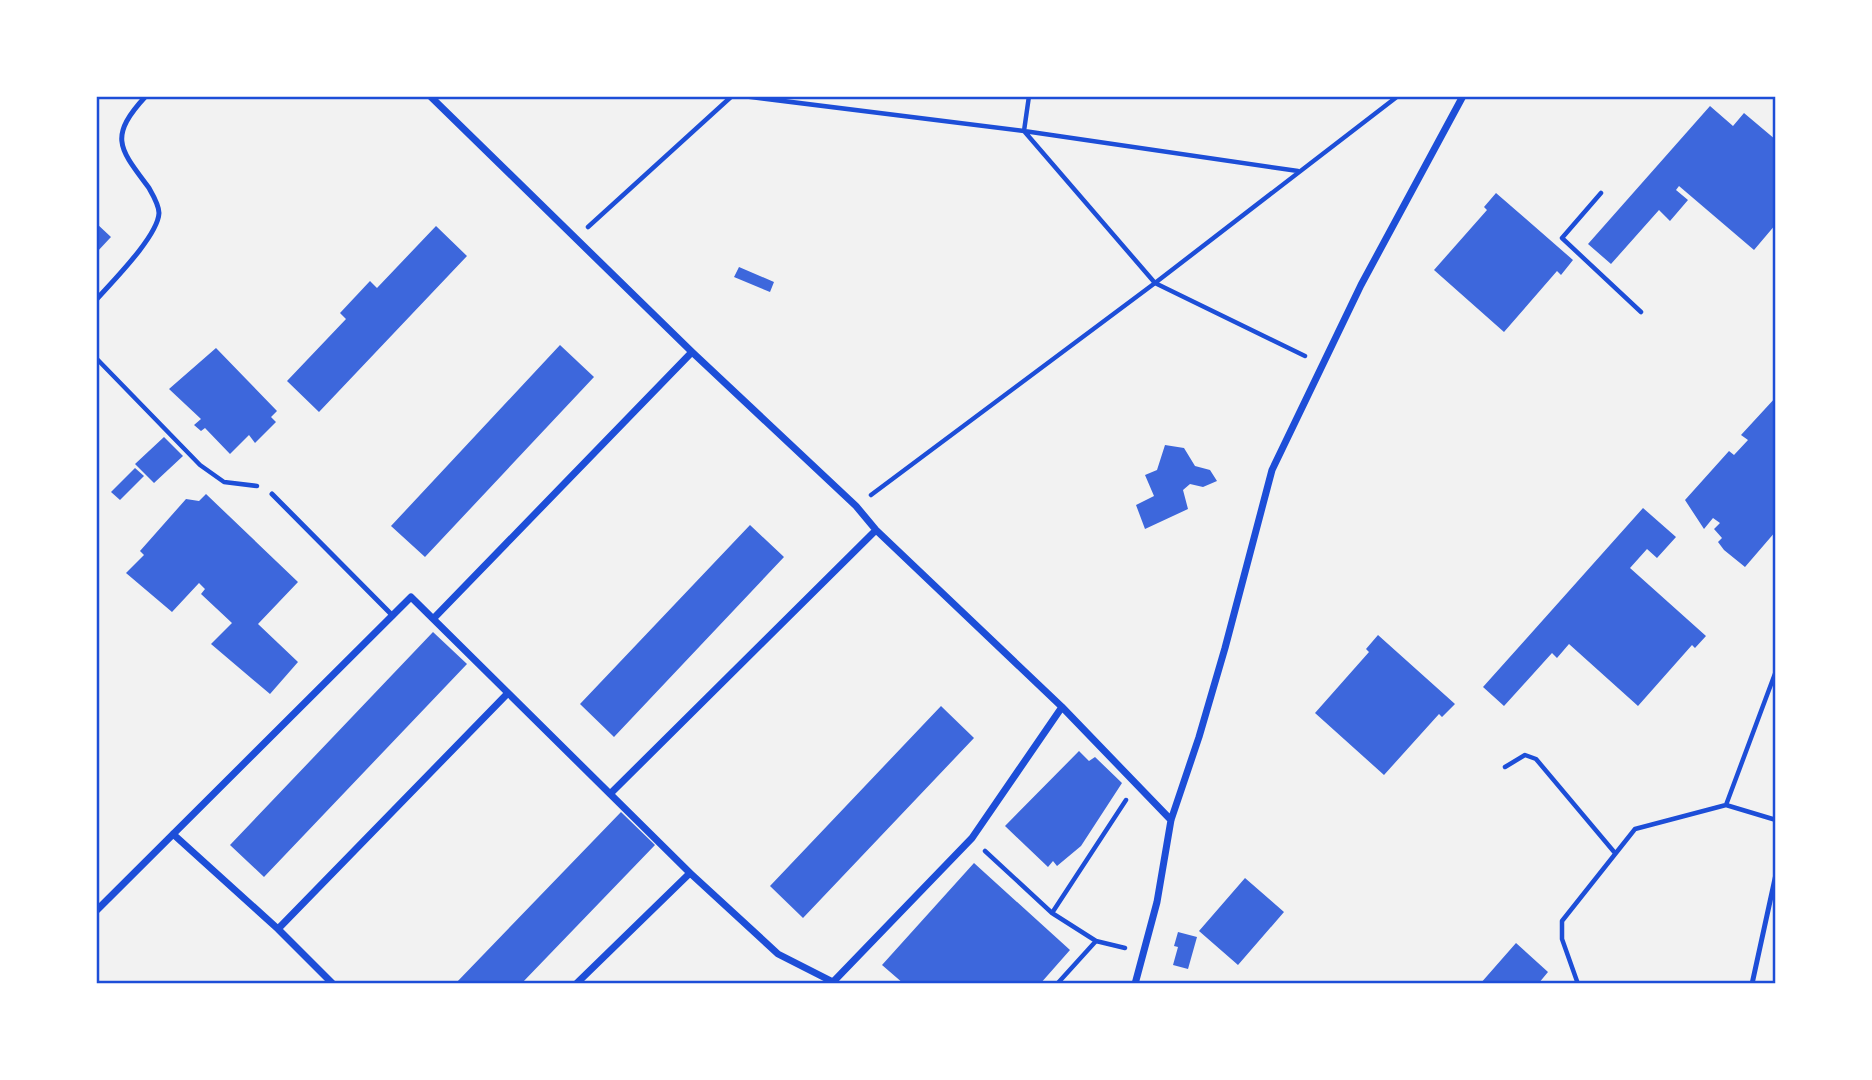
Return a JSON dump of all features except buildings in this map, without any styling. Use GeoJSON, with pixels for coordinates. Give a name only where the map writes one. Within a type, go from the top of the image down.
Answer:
{"type":"FeatureCollection","features":[{"type":"Feature","properties":{"kind":"street"},"geometry":{"type":"LineString","coordinates":[[430,96],[1062,707],[1171,820]]}},
{"type":"Feature","properties":{"kind":"street"},"geometry":{"type":"LineString","coordinates":[[1135,984],[1157,902],[1171,820],[1222,660],[1272,470],[1361,285],[1463,96]]}},
{"type":"Feature","properties":{"kind":"street"},"geometry":{"type":"LineString","coordinates":[[433,618],[692,352]]}},
{"type":"Feature","properties":{"kind":"street"},"geometry":{"type":"LineString","coordinates":[[611,793],[876,530]]}},
{"type":"Feature","properties":{"kind":"street"},"geometry":{"type":"LineString","coordinates":[[96,911],[411,597],[690,873],[778,954],[836,982],[972,838],[1062,707]]}},
{"type":"Feature","properties":{"kind":"street"},"geometry":{"type":"LineString","coordinates":[[278,929],[508,693]]}},
{"type":"Feature","properties":{"kind":"street"},"geometry":{"type":"LineString","coordinates":[[173,834],[278,929],[333,984]]}},
{"type":"Feature","properties":{"kind":"street"},"geometry":{"type":"LineString","coordinates":[[576,984],[690,873]]}},
{"type":"Feature","properties":{"kind":"lane"},"geometry":{"type":"LineString","coordinates":[[96,300],[154,231],[159,212],[153,195],[129,162],[121,145],[122,131],[128,115],[146,96]]}},
{"type":"Feature","properties":{"kind":"lane"},"geometry":{"type":"LineString","coordinates":[[272,494],[393,616]]}},
{"type":"Feature","properties":{"kind":"lane"},"geometry":{"type":"LineString","coordinates":[[1752,984],[1776,874]]}},
{"type":"Feature","properties":{"kind":"path"},"geometry":{"type":"LineString","coordinates":[[577,237],[732,96]]}},
{"type":"Feature","properties":{"kind":"path"},"geometry":{"type":"LineString","coordinates":[[743,96],[1024,131],[1299,172]]}},
{"type":"Feature","properties":{"kind":"path"},"geometry":{"type":"LineString","coordinates":[[1029,96],[1024,131],[1155,283],[1322,364]]}},
{"type":"Feature","properties":{"kind":"path"},"geometry":{"type":"LineString","coordinates":[[856,506],[1155,283],[1398,96]]}},
{"type":"Feature","properties":{"kind":"path"},"geometry":{"type":"LineString","coordinates":[[1601,193],[1562,238],[1641,312]]}},
{"type":"Feature","properties":{"kind":"path"},"geometry":{"type":"LineString","coordinates":[[96,358],[200,465],[224,482],[259,486],[272,494]]}},
{"type":"Feature","properties":{"kind":"path"},"geometry":{"type":"LineString","coordinates":[[1726,805],[1776,671]]}},
{"type":"Feature","properties":{"kind":"path"},"geometry":{"type":"LineString","coordinates":[[1504,767],[1525,755],[1536,759],[1615,853]]}},
{"type":"Feature","properties":{"kind":"path"},"geometry":{"type":"LineString","coordinates":[[1052,913],[1136,784]]}},
{"type":"Feature","properties":{"kind":"path"},"geometry":{"type":"LineString","coordinates":[[1578,984],[1562,939],[1562,921],[1635,829],[1726,805],[1776,820]]}},
{"type":"Feature","properties":{"kind":"path"},"geometry":{"type":"LineString","coordinates":[[972,838],[1052,913],[1096,941],[1143,953]]}},
{"type":"Feature","properties":{"kind":"path"},"geometry":{"type":"LineString","coordinates":[[1057,984],[1096,941]]}}]}
